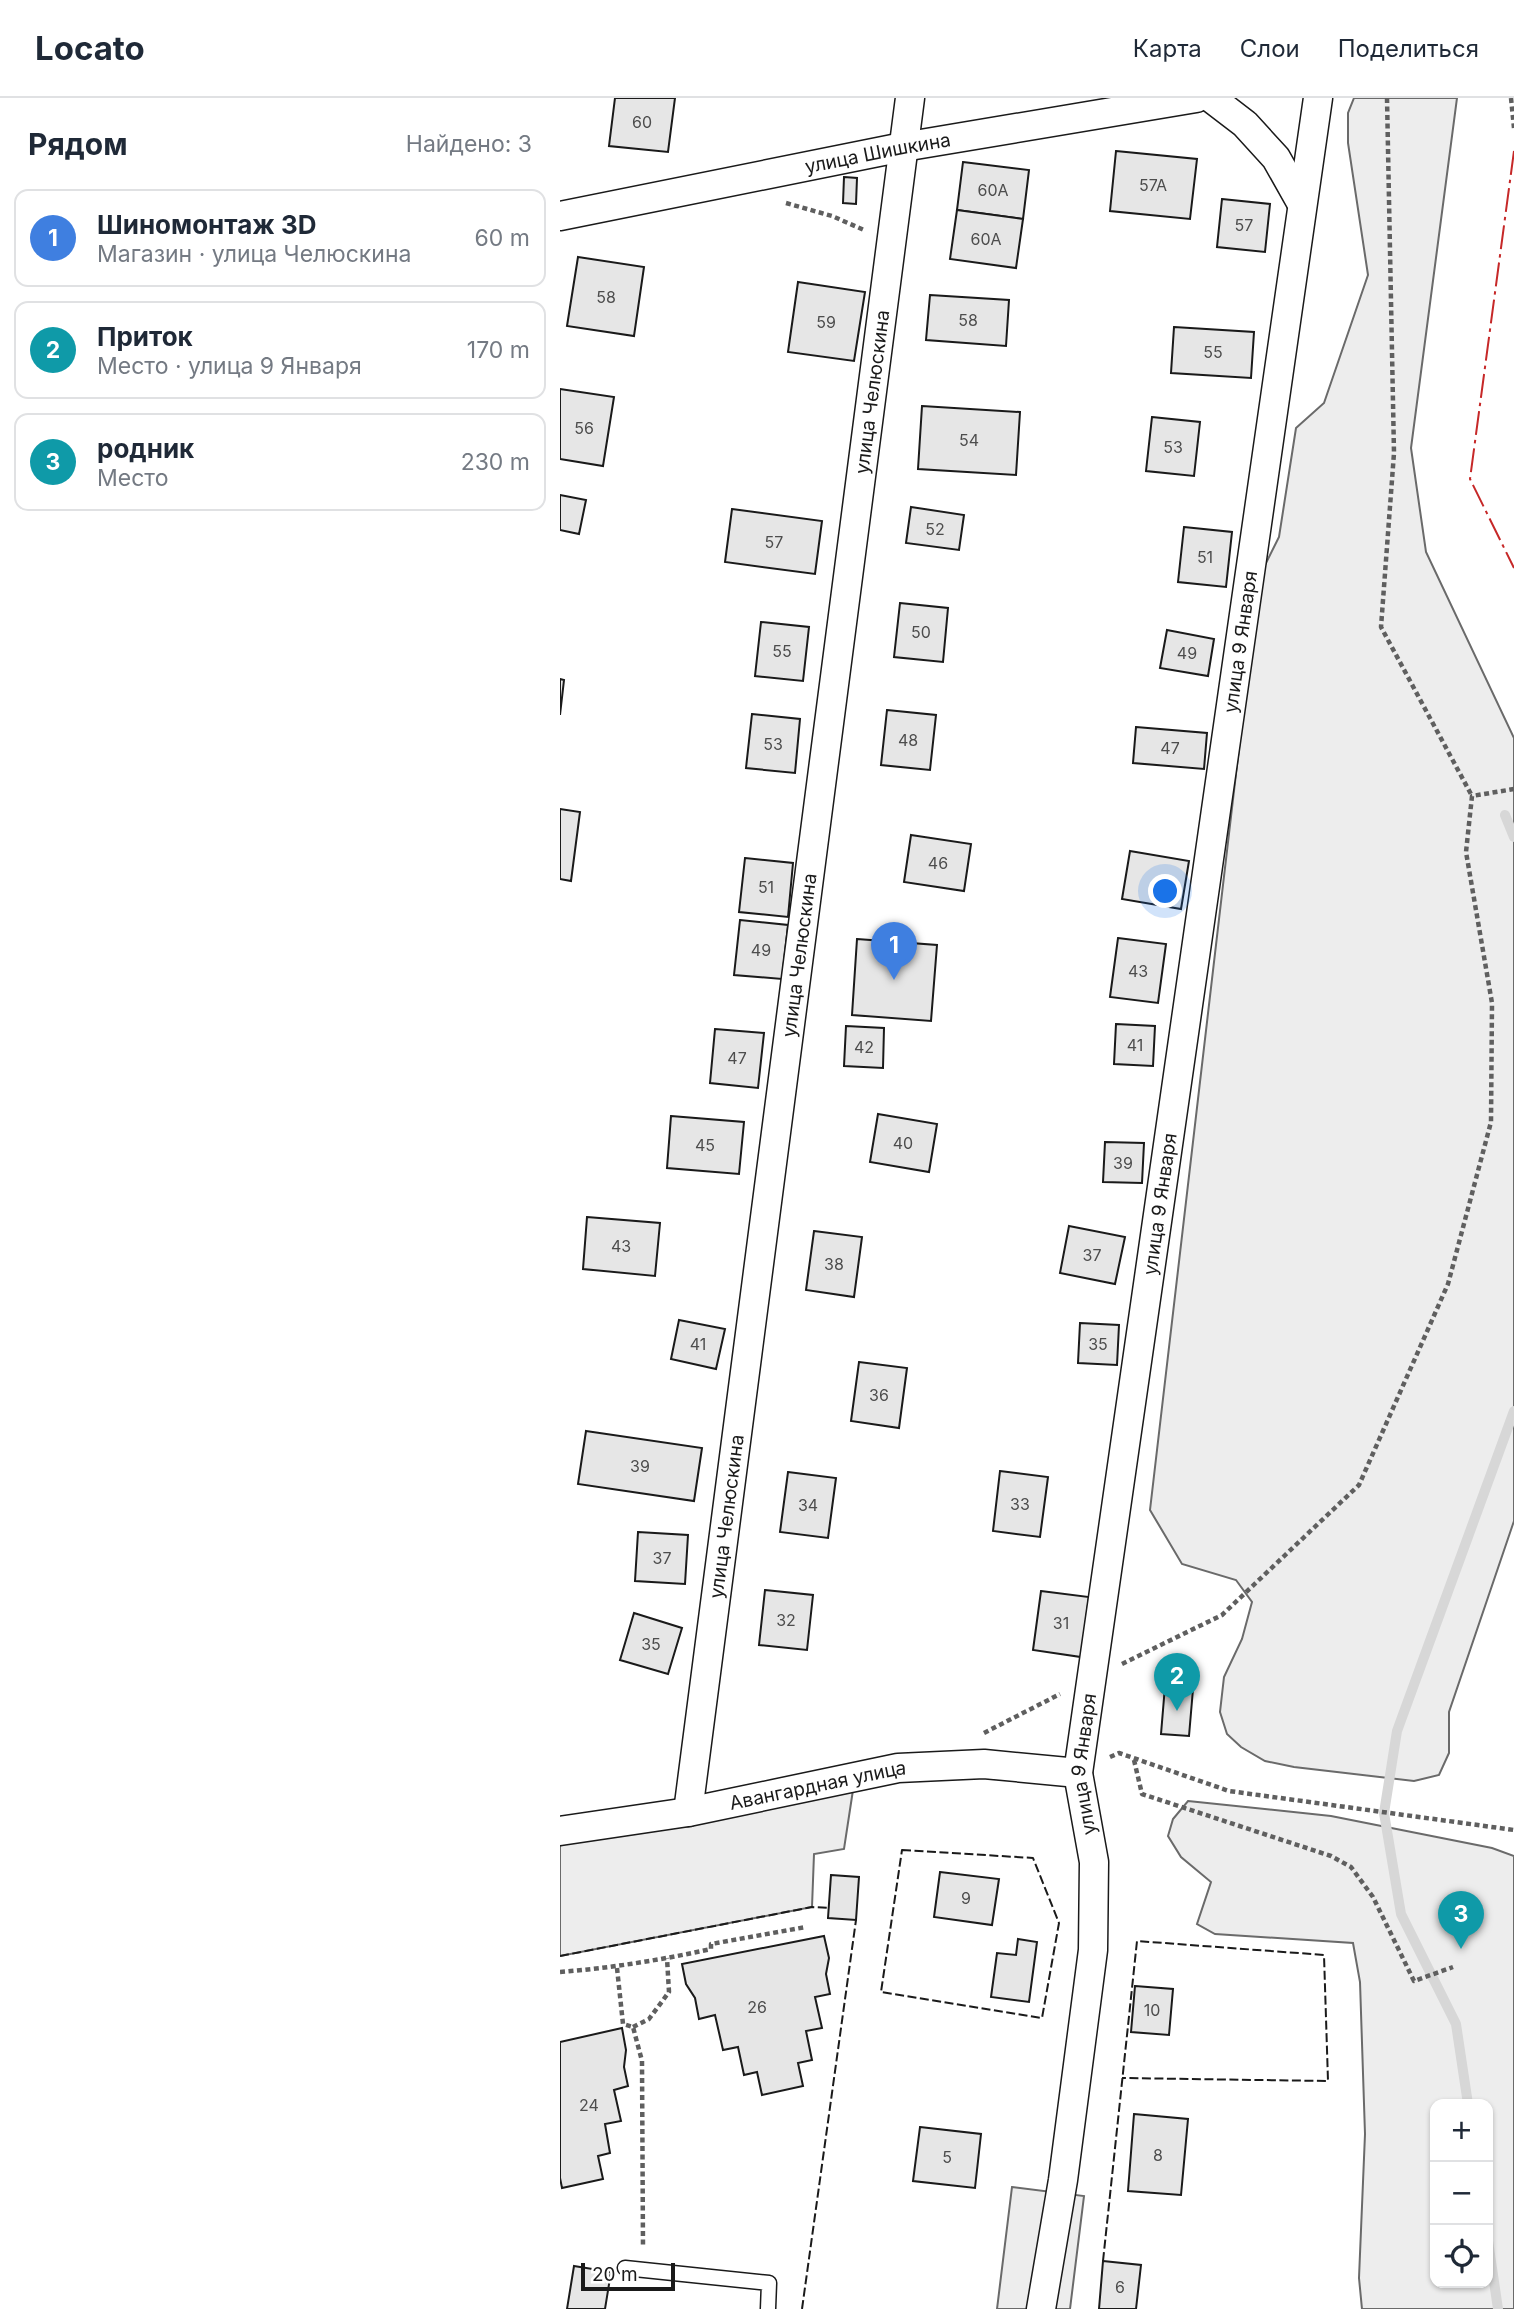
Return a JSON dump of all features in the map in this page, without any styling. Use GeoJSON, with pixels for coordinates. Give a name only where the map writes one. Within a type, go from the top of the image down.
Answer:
{"type":"FeatureCollection","features":[{"type":"Feature","properties":{"kind":"street","name":"улица Челюскина"},"geometry":{"type":"LineString","coordinates":[[688,1812],[910,98]]}},
{"type":"Feature","properties":{"kind":"street","name":"улица Шишкина"},"geometry":{"type":"LineString","coordinates":[[560,216],[903,147],[1196,98]]}},
{"type":"Feature","properties":{"kind":"street"},"geometry":{"type":"LineString","coordinates":[[1211,98],[1245,124],[1276,158],[1302,204]]}},
{"type":"Feature","properties":{"kind":"street","name":"улица 9 Января"},"geometry":{"type":"LineString","coordinates":[[1041,2309],[1063,2180],[1093,1950],[1094,1861],[1077,1773],[1318,98]]}},
{"type":"Feature","properties":{"kind":"street","name":"Авангардная улица"},"geometry":{"type":"LineString","coordinates":[[560,1831],[688,1812],[898,1768],[984,1764],[1077,1773]]}},
{"type":"Feature","properties":{"kind":"lane"},"geometry":{"type":"LineString","coordinates":[[625,2268],[769,2283],[768,2309]]}},
{"type":"Feature","properties":{"kind":"path"},"geometry":{"type":"LineString","coordinates":[[979,1736],[1090,1678],[1222,1615],[1359,1485],[1448,1284],[1491,1122],[1492,1003],[1466,852],[1472,796],[1381,627],[1394,453],[1387,98]]}},
{"type":"Feature","properties":{"kind":"path"},"geometry":{"type":"LineString","coordinates":[[1511,98],[1514,128]]}},
{"type":"Feature","properties":{"kind":"path"},"geometry":{"type":"LineString","coordinates":[[780,201],[832,216],[863,229],[890,254]]}},
{"type":"Feature","properties":{"kind":"path"},"geometry":{"type":"LineString","coordinates":[[1472,796],[1514,789]]}},
{"type":"Feature","properties":{"kind":"path"},"geometry":{"type":"LineString","coordinates":[[1077,1773],[1119,1753],[1228,1791],[1512,1830]]}},
{"type":"Feature","properties":{"kind":"path"},"geometry":{"type":"LineString","coordinates":[[1133,1759],[1142,1794],[1331,1856],[1351,1867],[1373,1897],[1414,1981],[1453,1967]]}},
{"type":"Feature","properties":{"kind":"path"},"geometry":{"type":"LineString","coordinates":[[560,1972],[617,1968],[711,1949],[711,1944],[806,1927]]}},
{"type":"Feature","properties":{"kind":"path"},"geometry":{"type":"LineString","coordinates":[[617,1968],[623,2024],[633,2027],[649,2019],[668,1992],[667,1958]]}},
{"type":"Feature","properties":{"kind":"path"},"geometry":{"type":"LineString","coordinates":[[633,2027],[642,2061],[643,2252]]}},
{"type":"Feature","properties":{"kind":"shaded area"},"geometry":{"type":"Polygon","coordinates":[[[1354,98],[1457,98],[1411,448],[1426,552],[1514,738],[1514,1521],[1449,1712],[1449,1753],[1439,1775],[1414,1781],[1265,1761],[1241,1747],[1227,1734],[1220,1712],[1224,1677],[1242,1639],[1252,1602],[1236,1580],[1182,1564],[1150,1510],[1255,611],[1265,565],[1279,537],[1296,428],[1324,403],[1368,275],[1348,143],[1348,113],[1354,98]]]}},
{"type":"Feature","properties":{"kind":"shaded area"},"geometry":{"type":"Polygon","coordinates":[[[853,1790],[844,1849],[814,1854],[812,1907],[560,1956],[560,1842],[853,1790]]]}},
{"type":"Feature","properties":{"kind":"shaded area"},"geometry":{"type":"Polygon","coordinates":[[[1188,1801],[1331,1816],[1492,1848],[1514,1856],[1514,2309],[1362,2309],[1359,2278],[1365,2134],[1360,1982],[1353,1943],[1215,1934],[1197,1924],[1211,1882],[1181,1857],[1168,1836],[1173,1819],[1188,1801]]]}},
{"type":"Feature","properties":{"kind":"shaded area"},"geometry":{"type":"Polygon","coordinates":[[[1012,2187],[1084,2196],[1070,2309],[997,2309],[1012,2187]]]}},
{"type":"Feature","properties":{"kind":"building"},"geometry":{"type":"Polygon","coordinates":[[[615,98],[675,98],[668,152],[609,146],[615,98]]]}},
{"type":"Feature","properties":{"kind":"building"},"geometry":{"type":"Polygon","coordinates":[[[1116,151],[1197,159],[1190,219],[1110,211],[1116,151]]]}},
{"type":"Feature","properties":{"kind":"building"},"geometry":{"type":"Polygon","coordinates":[[[963,162],[1029,170],[1023,219],[957,210],[963,162]]]}},
{"type":"Feature","properties":{"kind":"building"},"geometry":{"type":"Polygon","coordinates":[[[844,177],[857,178],[856,204],[843,203],[844,177]]]}},
{"type":"Feature","properties":{"kind":"building"},"geometry":{"type":"Polygon","coordinates":[[[1222,199],[1270,204],[1265,252],[1217,247],[1222,199]]]}},
{"type":"Feature","properties":{"kind":"building"},"geometry":{"type":"Polygon","coordinates":[[[957,210],[1023,219],[1016,268],[950,259],[957,210]]]}},
{"type":"Feature","properties":{"kind":"building"},"geometry":{"type":"Polygon","coordinates":[[[578,257],[644,267],[634,336],[567,326],[578,257]]]}},
{"type":"Feature","properties":{"kind":"building"},"geometry":{"type":"Polygon","coordinates":[[[798,282],[865,292],[854,361],[788,352],[798,282]]]}},
{"type":"Feature","properties":{"kind":"building"},"geometry":{"type":"Polygon","coordinates":[[[930,295],[1009,300],[1006,346],[926,340],[930,295]]]}},
{"type":"Feature","properties":{"kind":"building"},"geometry":{"type":"Polygon","coordinates":[[[1174,327],[1254,332],[1251,378],[1171,373],[1174,327]]]}},
{"type":"Feature","properties":{"kind":"building"},"geometry":{"type":"Polygon","coordinates":[[[560,389],[614,397],[603,466],[560,459],[560,389]]]}},
{"type":"Feature","properties":{"kind":"building"},"geometry":{"type":"Polygon","coordinates":[[[922,406],[1020,412],[1016,475],[918,469],[922,406]]]}},
{"type":"Feature","properties":{"kind":"building"},"geometry":{"type":"Polygon","coordinates":[[[1152,417],[1200,422],[1194,476],[1146,471],[1152,417]]]}},
{"type":"Feature","properties":{"kind":"building"},"geometry":{"type":"Polygon","coordinates":[[[560,495],[586,500],[579,534],[560,530],[560,495]]]}},
{"type":"Feature","properties":{"kind":"building"},"geometry":{"type":"Polygon","coordinates":[[[911,507],[964,515],[959,550],[906,543],[911,507]]]}},
{"type":"Feature","properties":{"kind":"building"},"geometry":{"type":"Polygon","coordinates":[[[732,509],[822,521],[815,574],[725,562],[732,509]]]}},
{"type":"Feature","properties":{"kind":"building"},"geometry":{"type":"Polygon","coordinates":[[[1184,527],[1232,532],[1226,587],[1178,582],[1184,527]]]}},
{"type":"Feature","properties":{"kind":"building"},"geometry":{"type":"Polygon","coordinates":[[[900,603],[948,608],[943,662],[894,657],[900,603]]]}},
{"type":"Feature","properties":{"kind":"building"},"geometry":{"type":"Polygon","coordinates":[[[761,622],[809,627],[803,681],[755,676],[761,622]]]}},
{"type":"Feature","properties":{"kind":"building"},"geometry":{"type":"Polygon","coordinates":[[[1167,630],[1214,639],[1208,676],[1160,668],[1167,630]]]}},
{"type":"Feature","properties":{"kind":"building"},"geometry":{"type":"Polygon","coordinates":[[[560,679],[564,680],[560,715],[560,679]]]}},
{"type":"Feature","properties":{"kind":"building"},"geometry":{"type":"Polygon","coordinates":[[[887,710],[936,715],[930,770],[881,765],[887,710]]]}},
{"type":"Feature","properties":{"kind":"building"},"geometry":{"type":"Polygon","coordinates":[[[752,714],[800,719],[795,773],[746,768],[752,714]]]}},
{"type":"Feature","properties":{"kind":"building"},"geometry":{"type":"Polygon","coordinates":[[[1136,727],[1207,733],[1204,769],[1133,763],[1136,727]]]}},
{"type":"Feature","properties":{"kind":"building"},"geometry":{"type":"Polygon","coordinates":[[[560,809],[580,812],[571,881],[560,879],[560,809]]]}},
{"type":"Feature","properties":{"kind":"building"},"geometry":{"type":"Polygon","coordinates":[[[911,835],[971,844],[964,891],[904,882],[911,835]]]}},
{"type":"Feature","properties":{"kind":"building"},"geometry":{"type":"Polygon","coordinates":[[[1130,851],[1189,861],[1181,909],[1122,899],[1130,851]]]}},
{"type":"Feature","properties":{"kind":"building"},"geometry":{"type":"Polygon","coordinates":[[[745,858],[793,863],[788,917],[739,912],[745,858]]]}},
{"type":"Feature","properties":{"kind":"building"},"geometry":{"type":"Polygon","coordinates":[[[740,920],[788,925],[782,979],[734,975],[740,920]]]}},
{"type":"Feature","properties":{"kind":"building"},"geometry":{"type":"Polygon","coordinates":[[[1118,938],[1166,944],[1158,1003],[1110,997],[1118,938]]]}},
{"type":"Feature","properties":{"kind":"building"},"geometry":{"type":"Polygon","coordinates":[[[857,939],[937,945],[931,1021],[852,1015],[857,939]]]}},
{"type":"Feature","properties":{"kind":"building"},"geometry":{"type":"Polygon","coordinates":[[[1116,1024],[1155,1026],[1153,1066],[1114,1064],[1116,1024]]]}},
{"type":"Feature","properties":{"kind":"building"},"geometry":{"type":"Polygon","coordinates":[[[846,1026],[884,1028],[883,1068],[844,1066],[846,1026]]]}},
{"type":"Feature","properties":{"kind":"building"},"geometry":{"type":"Polygon","coordinates":[[[715,1029],[764,1033],[758,1088],[710,1083],[715,1029]]]}},
{"type":"Feature","properties":{"kind":"building"},"geometry":{"type":"Polygon","coordinates":[[[878,1114],[937,1124],[929,1172],[870,1162],[878,1114]]]}},
{"type":"Feature","properties":{"kind":"building"},"geometry":{"type":"Polygon","coordinates":[[[671,1116],[744,1122],[739,1174],[667,1168],[671,1116]]]}},
{"type":"Feature","properties":{"kind":"building"},"geometry":{"type":"Polygon","coordinates":[[[1105,1142],[1144,1143],[1142,1183],[1103,1182],[1105,1142]]]}},
{"type":"Feature","properties":{"kind":"building"},"geometry":{"type":"Polygon","coordinates":[[[587,1217],[660,1223],[655,1276],[583,1269],[587,1217]]]}},
{"type":"Feature","properties":{"kind":"building"},"geometry":{"type":"Polygon","coordinates":[[[1069,1226],[1125,1237],[1115,1284],[1060,1273],[1069,1226]]]}},
{"type":"Feature","properties":{"kind":"building"},"geometry":{"type":"Polygon","coordinates":[[[814,1231],[862,1237],[854,1297],[806,1290],[814,1231]]]}},
{"type":"Feature","properties":{"kind":"building"},"geometry":{"type":"Polygon","coordinates":[[[679,1320],[725,1329],[716,1369],[671,1359],[679,1320]]]}},
{"type":"Feature","properties":{"kind":"building"},"geometry":{"type":"Polygon","coordinates":[[[1080,1323],[1119,1325],[1117,1365],[1078,1363],[1080,1323]]]}},
{"type":"Feature","properties":{"kind":"building"},"geometry":{"type":"Polygon","coordinates":[[[859,1362],[907,1368],[899,1428],[851,1421],[859,1362]]]}},
{"type":"Feature","properties":{"kind":"building"},"geometry":{"type":"Polygon","coordinates":[[[586,1431],[702,1448],[694,1501],[578,1484],[586,1431]]]}},
{"type":"Feature","properties":{"kind":"building"},"geometry":{"type":"Polygon","coordinates":[[[1000,1471],[1048,1477],[1040,1537],[993,1531],[1000,1471]]]}},
{"type":"Feature","properties":{"kind":"building"},"geometry":{"type":"Polygon","coordinates":[[[788,1472],[836,1478],[828,1538],[780,1532],[788,1472]]]}},
{"type":"Feature","properties":{"kind":"building"},"geometry":{"type":"Polygon","coordinates":[[[638,1532],[688,1535],[685,1584],[635,1581],[638,1532]]]}},
{"type":"Feature","properties":{"kind":"building"},"geometry":{"type":"Polygon","coordinates":[[[765,1590],[813,1595],[807,1650],[759,1645],[765,1590]]]}},
{"type":"Feature","properties":{"kind":"building"},"geometry":{"type":"Polygon","coordinates":[[[1041,1591],[1089,1597],[1081,1657],[1033,1650],[1041,1591]]]}},
{"type":"Feature","properties":{"kind":"building"},"geometry":{"type":"Polygon","coordinates":[[[634,1613],[682,1628],[668,1674],[620,1660],[634,1613]]]}},
{"type":"Feature","properties":{"kind":"building"},"geometry":{"type":"Polygon","coordinates":[[[1165,1686],[1193,1689],[1189,1736],[1161,1734],[1165,1686]]]}},
{"type":"Feature","properties":{"kind":"building"},"geometry":{"type":"Polygon","coordinates":[[[940,1872],[999,1879],[992,1925],[934,1917],[940,1872]]]}},
{"type":"Feature","properties":{"kind":"building"},"geometry":{"type":"Polygon","coordinates":[[[831,1875],[859,1877],[856,1920],[828,1918],[831,1875]]]}},
{"type":"Feature","properties":{"kind":"building"},"geometry":{"type":"Polygon","coordinates":[[[824,1936],[829,1958],[826,1974],[830,1994],[815,1997],[822,2028],[806,2031],[812,2060],[798,2063],[803,2086],[762,2095],[757,2072],[744,2075],[738,2047],[723,2050],[715,2015],[699,2019],[695,1998],[686,1984],[682,1964],[824,1936]]]}},
{"type":"Feature","properties":{"kind":"building"},"geometry":{"type":"Polygon","coordinates":[[[1018,1939],[1037,1942],[1029,2002],[991,1997],[997,1953],[1016,1955],[1018,1939]]]}},
{"type":"Feature","properties":{"kind":"building"},"geometry":{"type":"Polygon","coordinates":[[[1135,1986],[1173,1989],[1169,2035],[1131,2032],[1135,1986]]]}},
{"type":"Feature","properties":{"kind":"building"},"geometry":{"type":"Polygon","coordinates":[[[622,2028],[628,2086],[614,2090],[621,2121],[605,2124],[610,2153],[598,2156],[603,2179],[562,2188],[560,2042],[622,2028]]]}},
{"type":"Feature","properties":{"kind":"building"},"geometry":{"type":"Polygon","coordinates":[[[1134,2114],[1188,2119],[1181,2195],[1128,2191],[1134,2114]]]}},
{"type":"Feature","properties":{"kind":"building"},"geometry":{"type":"Polygon","coordinates":[[[920,2127],[981,2134],[975,2188],[913,2181],[920,2127]]]}},
{"type":"Feature","properties":{"kind":"building"},"geometry":{"type":"Polygon","coordinates":[[[1103,2261],[1141,2265],[1136,2309],[1099,2309],[1103,2261]]]}},
{"type":"Feature","properties":{"kind":"building"},"geometry":{"type":"Polygon","coordinates":[[[574,2266],[611,2272],[605,2309],[567,2309],[574,2266]]]}},
{"type":"Feature","properties":{"kind":"waterway"},"geometry":{"type":"LineString","coordinates":[[1505,815],[1514,837]]}},
{"type":"Feature","properties":{"kind":"waterway"},"geometry":{"type":"LineString","coordinates":[[1467,2099],[1456,2024],[1401,1914],[1384,1813],[1397,1731],[1514,1411]]}},
{"type":"Feature","properties":{"kind":"waterway"},"geometry":{"type":"LineString","coordinates":[[1493,2275],[1498,2309]]}},
{"type":"Feature","properties":{"kind":"fence"},"geometry":{"type":"LineString","coordinates":[[902,1850],[1033,1858],[1059,1923],[1042,2018],[881,1992],[902,1850]]}},
{"type":"Feature","properties":{"kind":"fence"},"geometry":{"type":"LineString","coordinates":[[560,1956],[812,1907],[829,1908]]}},
{"type":"Feature","properties":{"kind":"fence"},"geometry":{"type":"LineString","coordinates":[[802,2309],[856,1920]]}},
{"type":"Feature","properties":{"kind":"fence"},"geometry":{"type":"LineString","coordinates":[[1103,2261],[1137,1941],[1324,1955],[1328,2081],[1122,2078]]}},
{"type":"Feature","properties":{"kind":"power"},"geometry":{"type":"LineString","coordinates":[[1514,151],[1470,479],[1514,568]]}},
{"type":"Feature","properties":{"kind":"place","name":"Шиномонтаж 3D"},"geometry":{"type":"Point","coordinates":[894,980]}},
{"type":"Feature","properties":{"kind":"place","name":"Приток"},"geometry":{"type":"Point","coordinates":[1177,1711]}},
{"type":"Feature","properties":{"kind":"place","name":"родник"},"geometry":{"type":"Point","coordinates":[1461,1949]}}]}
